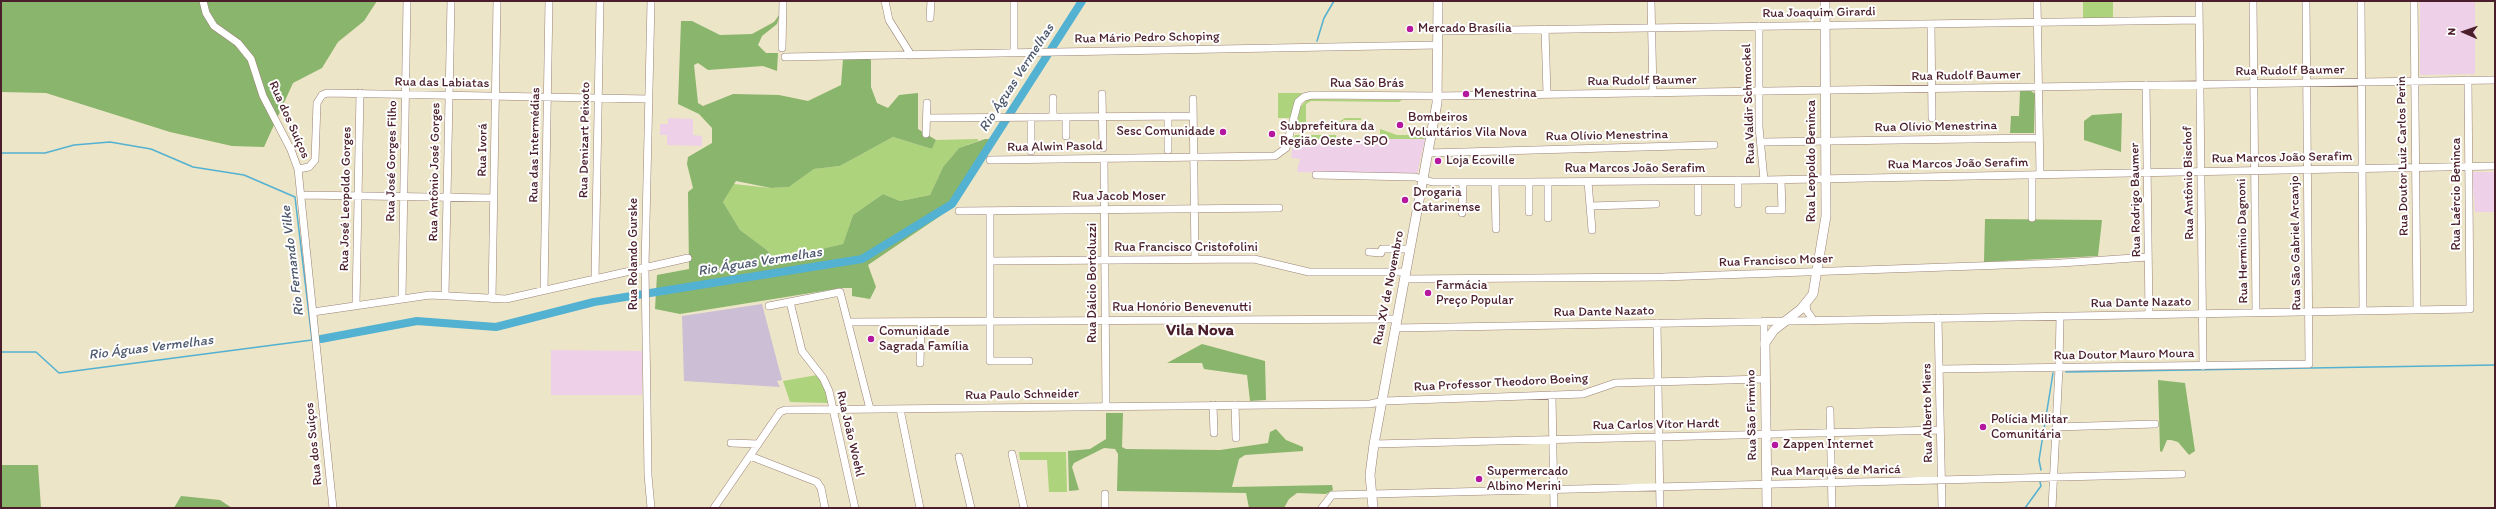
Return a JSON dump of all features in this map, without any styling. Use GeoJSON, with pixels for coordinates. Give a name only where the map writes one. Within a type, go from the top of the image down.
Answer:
{"type":"FeatureCollection","features":[{"type":"Feature","properties":{"kind":"main road","name":"Rua XV de Novembro"},"geometry":{"type":"LineString","coordinates":[[1373,508],[1370,476],[1374,444],[1438,96],[1438,1]]}},
{"type":"Feature","properties":{"kind":"main road","name":"Rua Leopoldo Beninca"},"geometry":{"type":"LineString","coordinates":[[1764,348],[1770,334],[1806,304],[1813,294],[1818,272],[1826,216],[1827,179],[1824,1]]}},
{"type":"Feature","properties":{"kind":"main road","name":"Rua São Firmino"},"geometry":{"type":"LineString","coordinates":[[1764,348],[1767,508]]}},
{"type":"Feature","properties":{"kind":"street","name":"Rua dos Suíços"},"geometry":{"type":"LineString","coordinates":[[203,1],[206,13],[214,26],[238,43],[251,59],[266,102],[298,169],[302,195],[333,508]]}},
{"type":"Feature","properties":{"kind":"street","name":"Rua José Gorges Filho"},"geometry":{"type":"LineString","coordinates":[[402,298],[407,1]]}},
{"type":"Feature","properties":{"kind":"street","name":"Rua Antônio José Gorges"},"geometry":{"type":"LineString","coordinates":[[445,295],[451,1]]}},
{"type":"Feature","properties":{"kind":"street","name":"Rua Ivorá"},"geometry":{"type":"LineString","coordinates":[[492,299],[497,1]]}},
{"type":"Feature","properties":{"kind":"street","name":"Rua das Intermédias"},"geometry":{"type":"LineString","coordinates":[[544,290],[549,1]]}},
{"type":"Feature","properties":{"kind":"street","name":"Rua Denizart Peixoto"},"geometry":{"type":"LineString","coordinates":[[595,279],[600,1]]}},
{"type":"Feature","properties":{"kind":"street","name":"Rua Rolando Gurske"},"geometry":{"type":"LineString","coordinates":[[651,1],[645,267],[648,475],[651,508]]}},
{"type":"Feature","properties":{"kind":"street"},"geometry":{"type":"LineString","coordinates":[[782,48],[783,1]]}},
{"type":"Feature","properties":{"kind":"street"},"geometry":{"type":"LineString","coordinates":[[885,1],[889,20],[911,55]]}},
{"type":"Feature","properties":{"kind":"street"},"geometry":{"type":"LineString","coordinates":[[930,1],[930,18]]}},
{"type":"Feature","properties":{"kind":"street"},"geometry":{"type":"LineString","coordinates":[[1014,1],[1014,53]]}},
{"type":"Feature","properties":{"kind":"street"},"geometry":{"type":"LineString","coordinates":[[1651,1],[1653,93]]}},
{"type":"Feature","properties":{"kind":"street"},"geometry":{"type":"LineString","coordinates":[[2037,1],[2040,174]]}},
{"type":"Feature","properties":{"kind":"street","name":"Rua Antônio Bischof"},"geometry":{"type":"LineString","coordinates":[[2199,1],[2203,366]]}},
{"type":"Feature","properties":{"kind":"street","name":"Rua Hermínio Dagnoni"},"geometry":{"type":"LineString","coordinates":[[2253,1],[2256,313]]}},
{"type":"Feature","properties":{"kind":"street","name":"Rua São Gabriel Arcanjo"},"geometry":{"type":"LineString","coordinates":[[2306,1],[2309,364]]}},
{"type":"Feature","properties":{"kind":"street"},"geometry":{"type":"LineString","coordinates":[[2360,1],[2363,311]]}},
{"type":"Feature","properties":{"kind":"street","name":"Rua Doutor Luiz Carlos Perin"},"geometry":{"type":"LineString","coordinates":[[2414,1],[2417,310]]}},
{"type":"Feature","properties":{"kind":"street","name":"Rua Joaquim Girardi"},"geometry":{"type":"LineString","coordinates":[[1438,31],[2199,20]]}},
{"type":"Feature","properties":{"kind":"street"},"geometry":{"type":"LineString","coordinates":[[1931,24],[1932,118]]}},
{"type":"Feature","properties":{"kind":"street","name":"Rua Valdir Schmockel"},"geometry":{"type":"LineString","coordinates":[[1759,26],[1759,127],[1762,142],[1764,180]]}},
{"type":"Feature","properties":{"kind":"street"},"geometry":{"type":"LineString","coordinates":[[1545,29],[1547,94]]}},
{"type":"Feature","properties":{"kind":"street","name":"Rua Mário Pedro Schoping"},"geometry":{"type":"LineString","coordinates":[[785,57],[1438,45]]}},
{"type":"Feature","properties":{"kind":"street","name":"Rua Laércio Beninca"},"geometry":{"type":"LineString","coordinates":[[2468,80],[2470,309]]}},
{"type":"Feature","properties":{"kind":"street","name":"Rua Rudolf Baumer"},"geometry":{"type":"LineString","coordinates":[[1438,96],[2495,80]]}},
{"type":"Feature","properties":{"kind":"street","name":"Rua Rodrigo Baumer"},"geometry":{"type":"LineString","coordinates":[[2146,85],[2149,315]]}},
{"type":"Feature","properties":{"kind":"street","name":"Rua das Labiatas"},"geometry":{"type":"LineString","coordinates":[[298,169],[309,167],[316,160],[319,98],[327,93],[649,99]]}},
{"type":"Feature","properties":{"kind":"street","name":"Rua José Leopoldo Gorges"},"geometry":{"type":"LineString","coordinates":[[356,305],[360,93]]}},
{"type":"Feature","properties":{"kind":"street"},"geometry":{"type":"LineString","coordinates":[[1102,94],[1103,148]]}},
{"type":"Feature","properties":{"kind":"street","name":"Rua São Brás"},"geometry":{"type":"LineString","coordinates":[[1298,102],[1304,97],[1312,96],[1438,96]]}},
{"type":"Feature","properties":{"kind":"street"},"geometry":{"type":"LineString","coordinates":[[1053,98],[1053,117]]}},
{"type":"Feature","properties":{"kind":"street"},"geometry":{"type":"LineString","coordinates":[[1193,99],[1195,259]]}},
{"type":"Feature","properties":{"kind":"street","name":"Rua Alwin Pasold"},"geometry":{"type":"LineString","coordinates":[[990,160],[1194,158],[1279,155],[1288,144],[1298,102]]}},
{"type":"Feature","properties":{"kind":"street"},"geometry":{"type":"LineString","coordinates":[[926,134],[927,103]]}},
{"type":"Feature","properties":{"kind":"street"},"geometry":{"type":"LineString","coordinates":[[1168,116],[1168,150]]}},
{"type":"Feature","properties":{"kind":"street"},"geometry":{"type":"LineString","coordinates":[[927,118],[1194,116]]}},
{"type":"Feature","properties":{"kind":"street"},"geometry":{"type":"LineString","coordinates":[[1031,117],[1031,151]]}},
{"type":"Feature","properties":{"kind":"street"},"geometry":{"type":"LineString","coordinates":[[1066,117],[1066,136]]}},
{"type":"Feature","properties":{"kind":"street","name":"Rua Olívio Menestrina"},"geometry":{"type":"LineString","coordinates":[[1762,142],[2039,138]]}},
{"type":"Feature","properties":{"kind":"street","name":"Rua Olívio Menestrina"},"geometry":{"type":"LineString","coordinates":[[1428,153],[1714,145]]}},
{"type":"Feature","properties":{"kind":"street","name":"Rua Dálcio Bortoluzzi"},"geometry":{"type":"LineString","coordinates":[[1104,159],[1106,407]]}},
{"type":"Feature","properties":{"kind":"street","name":"Rua Marcos João Serafim"},"geometry":{"type":"LineString","coordinates":[[1316,175],[1416,177],[1432,182],[1463,183],[1782,180],[2495,166]]}},
{"type":"Feature","properties":{"kind":"street"},"geometry":{"type":"LineString","coordinates":[[2032,174],[2032,218]]}},
{"type":"Feature","properties":{"kind":"street"},"geometry":{"type":"LineString","coordinates":[[1738,180],[1738,204]]}},
{"type":"Feature","properties":{"kind":"street"},"geometry":{"type":"LineString","coordinates":[[1769,210],[1782,210],[1782,180]]}},
{"type":"Feature","properties":{"kind":"street"},"geometry":{"type":"LineString","coordinates":[[1698,181],[1698,212]]}},
{"type":"Feature","properties":{"kind":"street"},"geometry":{"type":"LineString","coordinates":[[1495,182],[1496,229]]}},
{"type":"Feature","properties":{"kind":"street"},"geometry":{"type":"LineString","coordinates":[[1529,182],[1529,212]]}},
{"type":"Feature","properties":{"kind":"street"},"geometry":{"type":"LineString","coordinates":[[1548,182],[1548,218]]}},
{"type":"Feature","properties":{"kind":"street"},"geometry":{"type":"LineString","coordinates":[[1588,182],[1592,230]]}},
{"type":"Feature","properties":{"kind":"street"},"geometry":{"type":"LineString","coordinates":[[1462,213],[1463,183]]}},
{"type":"Feature","properties":{"kind":"street"},"geometry":{"type":"LineString","coordinates":[[302,195],[494,198]]}},
{"type":"Feature","properties":{"kind":"street"},"geometry":{"type":"LineString","coordinates":[[1590,206],[1656,204]]}},
{"type":"Feature","properties":{"kind":"street","name":"Rua Jacob Moser"},"geometry":{"type":"LineString","coordinates":[[959,211],[1279,208]]}},
{"type":"Feature","properties":{"kind":"street"},"geometry":{"type":"LineString","coordinates":[[990,210],[990,361],[1029,361]]}},
{"type":"Feature","properties":{"kind":"street"},"geometry":{"type":"LineString","coordinates":[[1369,252],[1381,253],[1382,248],[1410,249]]}},
{"type":"Feature","properties":{"kind":"street","name":"Rua Francisco Moser"},"geometry":{"type":"LineString","coordinates":[[1405,275],[1646,278],[2061,263],[2148,257]]}},
{"type":"Feature","properties":{"kind":"street"},"geometry":{"type":"LineString","coordinates":[[313,312],[402,298],[445,295],[492,299],[544,290],[688,258]]}},
{"type":"Feature","properties":{"kind":"street","name":"Rua Francisco Cristofolini"},"geometry":{"type":"LineString","coordinates":[[990,261],[1254,259],[1309,272],[1405,275]]}},
{"type":"Feature","properties":{"kind":"street"},"geometry":{"type":"LineString","coordinates":[[769,306],[840,292],[870,409]]}},
{"type":"Feature","properties":{"kind":"street","name":"Rua João Woehl"},"geometry":{"type":"LineString","coordinates":[[790,302],[802,351],[825,382],[834,409],[855,508]]}},
{"type":"Feature","properties":{"kind":"street"},"geometry":{"type":"LineString","coordinates":[[1806,304],[1807,311],[1814,321]]}},
{"type":"Feature","properties":{"kind":"street","name":"Rua Dante Nazato"},"geometry":{"type":"LineString","coordinates":[[1396,324],[1764,322],[2470,309]]}},
{"type":"Feature","properties":{"kind":"street"},"geometry":{"type":"LineString","coordinates":[[2052,508],[2052,477],[2060,368],[2060,316]]}},
{"type":"Feature","properties":{"kind":"street","name":"Rua Alberto Miers"},"geometry":{"type":"LineString","coordinates":[[1938,318],[1942,508]]}},
{"type":"Feature","properties":{"kind":"street","name":"Rua Honório Benevenutti"},"geometry":{"type":"LineString","coordinates":[[848,322],[1105,321],[1396,324]]}},
{"type":"Feature","properties":{"kind":"street"},"geometry":{"type":"LineString","coordinates":[[920,363],[921,322]]}},
{"type":"Feature","properties":{"kind":"street","name":"Rua São Firmino"},"geometry":{"type":"LineString","coordinates":[[1764,322],[1764,348]]}},
{"type":"Feature","properties":{"kind":"street"},"geometry":{"type":"LineString","coordinates":[[1656,323],[1660,508]]}},
{"type":"Feature","properties":{"kind":"street","name":"Rua Doutor Mauro Moura"},"geometry":{"type":"LineString","coordinates":[[1939,369],[2309,364]]}},
{"type":"Feature","properties":{"kind":"street","name":"Rua Professor Theodoro Boeing"},"geometry":{"type":"LineString","coordinates":[[1381,402],[1587,393],[1615,383],[1765,379]]}},
{"type":"Feature","properties":{"kind":"street"},"geometry":{"type":"LineString","coordinates":[[1552,395],[1554,508]]}},
{"type":"Feature","properties":{"kind":"street","name":"Rua Paulo Schneider"},"geometry":{"type":"LineString","coordinates":[[714,508],[782,410],[1370,404],[1381,402]]}},
{"type":"Feature","properties":{"kind":"street"},"geometry":{"type":"LineString","coordinates":[[1213,405],[1214,433]]}},
{"type":"Feature","properties":{"kind":"street"},"geometry":{"type":"LineString","coordinates":[[1235,405],[1236,438]]}},
{"type":"Feature","properties":{"kind":"street"},"geometry":{"type":"LineString","coordinates":[[900,409],[920,508]]}},
{"type":"Feature","properties":{"kind":"street"},"geometry":{"type":"LineString","coordinates":[[1830,410],[1832,508]]}},
{"type":"Feature","properties":{"kind":"street"},"geometry":{"type":"LineString","coordinates":[[2056,427],[2155,424]]}},
{"type":"Feature","properties":{"kind":"street","name":"Rua Carlos Vítor Hardt"},"geometry":{"type":"LineString","coordinates":[[1374,444],[1940,430]]}},
{"type":"Feature","properties":{"kind":"street"},"geometry":{"type":"LineString","coordinates":[[731,443],[758,444]]}},
{"type":"Feature","properties":{"kind":"street"},"geometry":{"type":"LineString","coordinates":[[1012,454],[1024,508]]}},
{"type":"Feature","properties":{"kind":"street"},"geometry":{"type":"LineString","coordinates":[[750,456],[817,482],[821,488],[825,508]]}},
{"type":"Feature","properties":{"kind":"street"},"geometry":{"type":"LineString","coordinates":[[959,457],[972,508]]}},
{"type":"Feature","properties":{"kind":"street","name":"Rua Marquês de Maricá"},"geometry":{"type":"LineString","coordinates":[[1322,508],[1332,495],[2182,474]]}},
{"type":"Feature","properties":{"kind":"street"},"geometry":{"type":"LineString","coordinates":[[1105,494],[1105,508]]}},
{"type":"Feature","properties":{"kind":"shaded area"},"geometry":{"type":"Polygon","coordinates":[[[2420,1],[2475,1],[2475,74],[2420,75],[2420,1]]]}},
{"type":"Feature","properties":{"kind":"shaded area"},"geometry":{"type":"Polygon","coordinates":[[[668,118],[693,119],[693,135],[702,136],[702,146],[667,145],[667,135],[660,135],[660,124],[668,124],[668,118]]]}},
{"type":"Feature","properties":{"kind":"shaded area"},"geometry":{"type":"Polygon","coordinates":[[[1294,139],[1425,139],[1417,174],[1297,172],[1300,159],[1292,158],[1291,156],[1294,139]]]}},
{"type":"Feature","properties":{"kind":"shaded area"},"geometry":{"type":"Polygon","coordinates":[[[2472,172],[2495,172],[2495,212],[2475,212],[2472,172]]]}},
{"type":"Feature","properties":{"kind":"shaded area"},"geometry":{"type":"Polygon","coordinates":[[[762,304],[782,380],[777,381],[780,387],[684,381],[682,316],[762,304]]]}},
{"type":"Feature","properties":{"kind":"shaded area"},"geometry":{"type":"Polygon","coordinates":[[[551,350],[642,351],[642,395],[551,395],[551,350]]]}},
{"type":"Feature","properties":{"kind":"green space"},"geometry":{"type":"Polygon","coordinates":[[[1,1],[377,1],[364,21],[338,42],[322,68],[293,83],[264,147],[232,146],[170,132],[46,93],[1,92],[1,1]]]}},
{"type":"Feature","properties":{"kind":"green space"},"geometry":{"type":"Polygon","coordinates":[[[2083,1],[2113,1],[2113,18],[2083,18],[2083,1]]]}},
{"type":"Feature","properties":{"kind":"green space"},"geometry":{"type":"Polygon","coordinates":[[[780,14],[777,24],[762,36],[758,45],[766,53],[778,53],[777,71],[763,66],[708,70],[698,63],[694,65],[698,103],[703,106],[733,94],[779,95],[808,101],[841,85],[843,59],[868,58],[871,60],[871,87],[877,103],[888,108],[899,95],[918,93],[918,129],[936,140],[932,149],[893,137],[840,166],[814,169],[789,187],[771,188],[736,181],[723,202],[740,230],[767,250],[775,260],[843,244],[853,215],[883,194],[900,201],[930,195],[943,167],[959,148],[985,139],[996,139],[949,210],[868,265],[876,287],[870,299],[852,296],[852,288],[842,288],[680,314],[655,309],[657,275],[689,269],[688,192],[693,188],[687,164],[688,157],[712,143],[712,128],[699,114],[678,104],[681,21],[692,21],[720,35],[752,34],[774,22],[780,14]]]}},
{"type":"Feature","properties":{"kind":"green space"},"geometry":{"type":"Polygon","coordinates":[[[2030,90],[2035,94],[2034,133],[2010,133],[2011,116],[2019,116],[2020,91],[2030,90]]]}},
{"type":"Feature","properties":{"kind":"green space"},"geometry":{"type":"Polygon","coordinates":[[[1278,93],[1304,93],[1296,99],[1291,118],[1278,118],[1278,93]]]}},
{"type":"Feature","properties":{"kind":"green space"},"geometry":{"type":"Polygon","coordinates":[[[1308,99],[1402,100],[1399,102],[1311,101],[1306,104],[1306,127],[1332,127],[1345,118],[1361,118],[1361,120],[1344,120],[1332,129],[1298,129],[1296,127],[1300,107],[1308,99]]]}},
{"type":"Feature","properties":{"kind":"green space"},"geometry":{"type":"Polygon","coordinates":[[[2122,113],[2121,152],[2084,140],[2084,121],[2092,115],[2122,113]]]}},
{"type":"Feature","properties":{"kind":"green space"},"geometry":{"type":"Polygon","coordinates":[[[1380,129],[1397,135],[1423,135],[1425,139],[1380,139],[1380,129]]]}},
{"type":"Feature","properties":{"kind":"green space"},"geometry":{"type":"Polygon","coordinates":[[[1295,135],[1336,135],[1336,139],[1293,139],[1295,135]]]}},
{"type":"Feature","properties":{"kind":"green space"},"geometry":{"type":"Polygon","coordinates":[[[893,137],[932,149],[936,140],[978,139],[978,141],[959,148],[943,167],[930,195],[900,201],[883,194],[853,215],[843,244],[775,261],[767,250],[740,230],[723,202],[734,184],[771,188],[789,187],[814,169],[840,166],[893,137]]]}},
{"type":"Feature","properties":{"kind":"green space"},"geometry":{"type":"Polygon","coordinates":[[[1985,219],[2102,220],[2098,256],[1984,262],[1985,219]]]}},
{"type":"Feature","properties":{"kind":"green space"},"geometry":{"type":"Polygon","coordinates":[[[1202,344],[1265,361],[1266,400],[1250,401],[1247,375],[1204,369],[1202,363],[1167,363],[1202,344]]]}},
{"type":"Feature","properties":{"kind":"green space"},"geometry":{"type":"Polygon","coordinates":[[[817,375],[824,382],[829,403],[790,402],[783,381],[817,375]]]}},
{"type":"Feature","properties":{"kind":"green space"},"geometry":{"type":"Polygon","coordinates":[[[2158,380],[2185,383],[2195,451],[2189,455],[2178,442],[2171,440],[2167,440],[2162,452],[2160,451],[2158,380]]]}},
{"type":"Feature","properties":{"kind":"green space"},"geometry":{"type":"Polygon","coordinates":[[[1106,413],[1123,413],[1122,447],[1126,449],[1220,450],[1268,443],[1270,432],[1276,429],[1286,440],[1303,447],[1303,451],[1245,455],[1239,459],[1232,487],[1332,485],[1333,490],[1326,494],[1297,493],[1289,499],[1284,508],[1249,508],[1246,493],[1117,491],[1118,454],[1115,449],[1104,448],[1074,463],[1072,467],[1079,490],[1069,491],[1068,451],[1090,449],[1106,439],[1106,413]]]}},
{"type":"Feature","properties":{"kind":"green space"},"geometry":{"type":"Polygon","coordinates":[[[1019,452],[1066,452],[1067,492],[1049,492],[1047,460],[1020,460],[1019,452]]]}},
{"type":"Feature","properties":{"kind":"green space"},"geometry":{"type":"Polygon","coordinates":[[[1,465],[38,465],[41,508],[1,508],[1,465]]]}},
{"type":"Feature","properties":{"kind":"green space"},"geometry":{"type":"Polygon","coordinates":[[[181,496],[220,500],[232,508],[174,508],[181,496]]]}},
{"type":"Feature","properties":{"kind":"waterway","name":"Rio Águas Vermelhas"},"geometry":{"type":"LineString","coordinates":[[321,339],[417,321],[496,327],[594,302],[862,259],[952,204],[1082,1]]}},
{"type":"Feature","properties":{"kind":"waterway"},"geometry":{"type":"LineString","coordinates":[[1317,41],[1324,18],[1334,1]]}},
{"type":"Feature","properties":{"kind":"waterway","name":"Rio Fernando Vilke"},"geometry":{"type":"LineString","coordinates":[[1,153],[45,153],[74,145],[110,142],[151,149],[193,167],[244,175],[295,197],[312,340],[59,373],[36,352],[1,352]]}},
{"type":"Feature","properties":{"kind":"waterway"},"geometry":{"type":"LineString","coordinates":[[2066,372],[2495,365]]}},
{"type":"Feature","properties":{"kind":"waterway"},"geometry":{"type":"LineString","coordinates":[[2041,470],[2039,460],[2053,373]]}},
{"type":"Feature","properties":{"kind":"waterway"},"geometry":{"type":"LineString","coordinates":[[2025,508],[2041,486],[2040,482]]}},
{"type":"Feature","properties":{"kind":"place","name":"Mercado Brasília"},"geometry":{"type":"Point","coordinates":[1410,29]}},
{"type":"Feature","properties":{"kind":"place","name":"Menestrina"},"geometry":{"type":"Point","coordinates":[1466,94]}},
{"type":"Feature","properties":{"kind":"place","name":"Bombeiros Voluntários Vila Nova"},"geometry":{"type":"Point","coordinates":[1400,125]}},
{"type":"Feature","properties":{"kind":"place","name":"Sesc Comunidade"},"geometry":{"type":"Point","coordinates":[1223,132]}},
{"type":"Feature","properties":{"kind":"place","name":"Subprefeitura da Região Oeste - SPO"},"geometry":{"type":"Point","coordinates":[1272,134]}},
{"type":"Feature","properties":{"kind":"place","name":"Loja Ecoville"},"geometry":{"type":"Point","coordinates":[1438,161]}},
{"type":"Feature","properties":{"kind":"place","name":"Drogaria Catarinense"},"geometry":{"type":"Point","coordinates":[1405,200]}},
{"type":"Feature","properties":{"kind":"place","name":"Farmácia Preço Popular"},"geometry":{"type":"Point","coordinates":[1428,293]}},
{"type":"Feature","properties":{"kind":"place","name":"Comunidade Sagrada Família"},"geometry":{"type":"Point","coordinates":[871,339]}},
{"type":"Feature","properties":{"kind":"place","name":"Polícia Militar Comunitária"},"geometry":{"type":"Point","coordinates":[1983,427]}},
{"type":"Feature","properties":{"kind":"place","name":"Zappen Internet"},"geometry":{"type":"Point","coordinates":[1775,445]}},
{"type":"Feature","properties":{"kind":"place","name":"Supermercado Albino Merini"},"geometry":{"type":"Point","coordinates":[1479,479]}},
{"type":"Feature","properties":{"kind":"district","name":"Vila Nova"},"geometry":{"type":"Point","coordinates":[1200,331]}}]}
